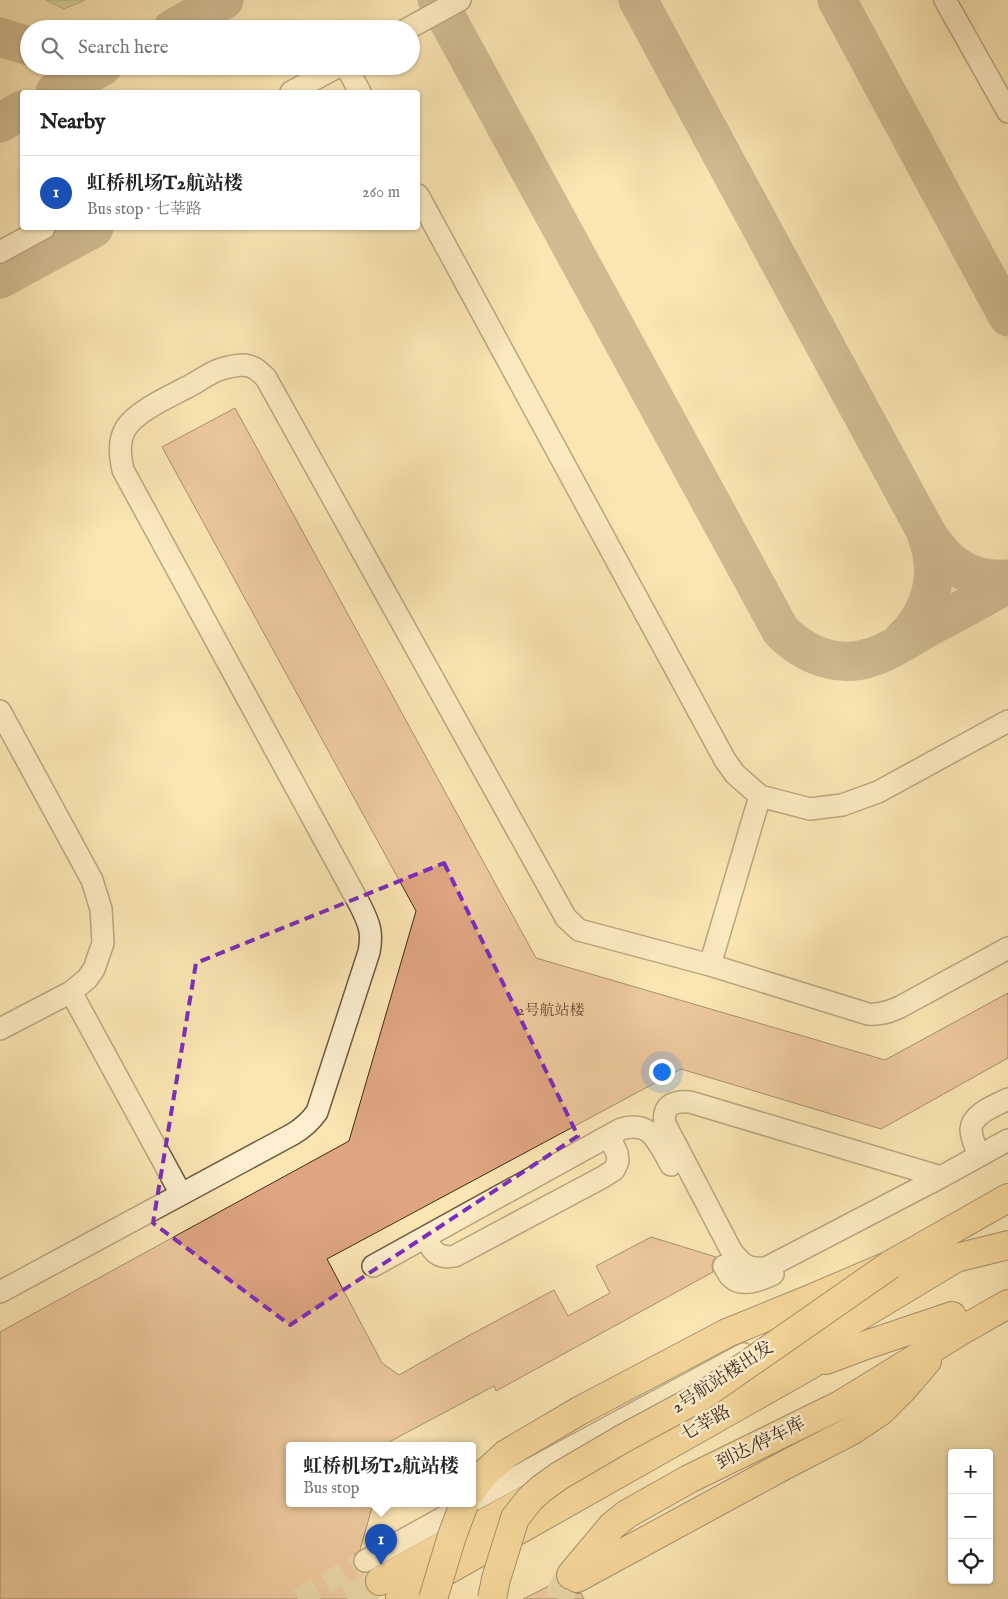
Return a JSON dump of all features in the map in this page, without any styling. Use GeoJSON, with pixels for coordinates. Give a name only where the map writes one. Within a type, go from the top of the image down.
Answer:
{"type":"FeatureCollection","features":[{"type":"Feature","properties":{"kind":"main road","name":"2号航站楼出发"},"geometry":{"type":"LineString","coordinates":[[492,1599],[496,1579],[515,1518],[530,1499],[541,1489],[559,1476],[624,1438],[702,1396],[890,1264],[1008,1198]]}},
{"type":"Feature","properties":{"kind":"main road"},"geometry":{"type":"LineString","coordinates":[[382,1580],[853,1320],[956,1258],[1008,1245]]}},
{"type":"Feature","properties":{"kind":"main road","name":"七莘路"},"geometry":{"type":"LineString","coordinates":[[382,1580],[803,1369],[1008,1245]]}},
{"type":"Feature","properties":{"kind":"main road"},"geometry":{"type":"LineString","coordinates":[[476,1484],[482,1476],[506,1454],[579,1411],[727,1333],[890,1264]]}},
{"type":"Feature","properties":{"kind":"main road","name":"到达/停车库"},"geometry":{"type":"LineString","coordinates":[[1008,1285],[958,1323],[840,1405],[689,1479],[627,1514],[612,1526],[573,1578],[851,1431],[880,1411],[902,1390],[958,1323],[1008,1304]]}},
{"type":"Feature","properties":{"kind":"main road"},"geometry":{"type":"LineString","coordinates":[[803,1369],[869,1344],[958,1323]]}},
{"type":"Feature","properties":{"kind":"main road"},"geometry":{"type":"LineString","coordinates":[[433,1599],[452,1536],[465,1507]]}},
{"type":"Feature","properties":{"kind":"street"},"geometry":{"type":"LineString","coordinates":[[420,22],[460,0]]}},
{"type":"Feature","properties":{"kind":"street"},"geometry":{"type":"LineString","coordinates":[[945,0],[1008,112]]}},
{"type":"Feature","properties":{"kind":"street"},"geometry":{"type":"LineString","coordinates":[[294,90],[322,75]]}},
{"type":"Feature","properties":{"kind":"street"},"geometry":{"type":"LineString","coordinates":[[351,75],[359,90]]}},
{"type":"Feature","properties":{"kind":"street"},"geometry":{"type":"LineString","coordinates":[[420,199],[725,760],[745,784],[760,796],[810,809],[842,805],[878,792],[1008,721]]}},
{"type":"Feature","properties":{"kind":"street"},"geometry":{"type":"LineString","coordinates":[[0,252],[40,230]]}},
{"type":"Feature","properties":{"kind":"street"},"geometry":{"type":"LineString","coordinates":[[0,1292],[298,1131],[310,1121],[319,1106],[369,952],[372,939],[370,928],[360,905],[122,470],[121,440],[126,428],[155,404],[219,370],[233,366],[245,366],[256,368],[266,378],[566,918],[579,930],[710,965],[868,1014],[877,1015],[900,1007],[1008,948]]}},
{"type":"Feature","properties":{"kind":"street"},"geometry":{"type":"LineString","coordinates":[[0,711],[92,880],[101,909],[104,943],[94,969],[87,979],[71,992],[0,1029]]}},
{"type":"Feature","properties":{"kind":"street"},"geometry":{"type":"LineString","coordinates":[[710,965],[760,796]]}},
{"type":"Feature","properties":{"kind":"street"},"geometry":{"type":"LineString","coordinates":[[71,992],[181,1194]]}},
{"type":"Feature","properties":{"kind":"street"},"geometry":{"type":"LineString","coordinates":[[979,1156],[972,1137],[971,1128],[974,1120],[982,1113],[1008,1099]]}},
{"type":"Feature","properties":{"kind":"street"},"geometry":{"type":"LineString","coordinates":[[941,1177],[690,1102],[670,1105],[663,1115],[665,1124],[732,1252],[743,1265],[753,1269],[766,1268],[941,1177],[1008,1140]]}},
{"type":"Feature","properties":{"kind":"street"},"geometry":{"type":"LineString","coordinates":[[373,1266],[621,1129],[634,1126],[648,1130],[654,1137],[731,1277],[744,1283],[754,1282],[767,1277],[895,1211],[933,1187],[941,1177]]}},
{"type":"Feature","properties":{"kind":"street"},"geometry":{"type":"LineString","coordinates":[[426,1237],[434,1252],[441,1257],[455,1256],[603,1177],[614,1170],[618,1161],[617,1153],[609,1136]]}},
{"type":"Feature","properties":{"kind":"street"},"geometry":{"type":"LineString","coordinates":[[476,1499],[1008,1211]]}},
{"type":"Feature","properties":{"kind":"street"},"geometry":{"type":"LineString","coordinates":[[382,1580],[463,1507]]}},
{"type":"Feature","properties":{"kind":"highlighted area"},"geometry":{"type":"Polygon","coordinates":[[[444,863],[578,1136],[290,1325],[153,1223],[196,963],[444,863]]]}},
{"type":"Feature","properties":{"kind":"green space"},"geometry":{"type":"Polygon","coordinates":[[[46,0],[85,0],[64,9],[46,0]]]}},
{"type":"Feature","properties":{"kind":"building"},"geometry":{"type":"Polygon","coordinates":[[[235,408],[536,958],[885,1060],[1008,993],[1008,1058],[881,1129],[681,1069],[327,1259],[382,1363],[399,1375],[554,1290],[568,1316],[610,1293],[596,1266],[651,1237],[716,1257],[712,1266],[713,1272],[496,1391],[494,1386],[391,1442],[286,1442],[286,1507],[372,1507],[360,1550],[354,1555],[353,1561],[354,1567],[363,1573],[365,1577],[364,1581],[367,1589],[377,1599],[0,1599],[0,1332],[349,1141],[416,911],[162,447],[235,408]]]}},
{"type":"Feature","properties":{"kind":"building"},"geometry":{"type":"Polygon","coordinates":[[[557,1582],[569,1592],[581,1593],[584,1599],[523,1599],[557,1582]]]}},
{"type":"Feature","properties":{"kind":"taxiway"},"geometry":{"type":"LineString","coordinates":[[188,20],[224,0]]}},
{"type":"Feature","properties":{"kind":"taxiway"},"geometry":{"type":"LineString","coordinates":[[437,0],[781,631],[790,640],[823,658],[847,661],[859,660],[893,648],[1008,584]]}},
{"type":"Feature","properties":{"kind":"taxiway"},"geometry":{"type":"LineString","coordinates":[[638,0],[926,532],[950,562],[960,569],[982,577],[1008,579]]}},
{"type":"Feature","properties":{"kind":"taxiway"},"geometry":{"type":"LineString","coordinates":[[837,0],[1008,317]]}},
{"type":"Feature","properties":{"kind":"taxiway"},"geometry":{"type":"LineString","coordinates":[[0,37],[20,43]]}},
{"type":"Feature","properties":{"kind":"taxiway"},"geometry":{"type":"LineString","coordinates":[[59,90],[86,75]]}},
{"type":"Feature","properties":{"kind":"taxiway"},"geometry":{"type":"LineString","coordinates":[[0,123],[20,111]]}},
{"type":"Feature","properties":{"kind":"taxiway"},"geometry":{"type":"LineString","coordinates":[[0,279],[90,230]]}},
{"type":"Feature","properties":{"kind":"taxiway"},"geometry":{"type":"LineString","coordinates":[[903,639],[911,631],[924,611],[932,589],[933,566],[926,532]]}},
{"type":"Feature","properties":{"kind":"tunnel"},"geometry":{"type":"LineString","coordinates":[[298,1599],[365,1561]]}},
{"type":"Feature","properties":{"kind":"tunnel"},"geometry":{"type":"LineString","coordinates":[[559,1599],[562,1589],[571,1575]]}},
{"type":"Feature","properties":{"kind":"tunnel"},"geometry":{"type":"LineString","coordinates":[[348,1599],[380,1581]]}},
{"type":"Feature","properties":{"kind":"place","name":"虹桥机场T2航站楼"},"geometry":{"type":"Point","coordinates":[381,1565]}}]}
